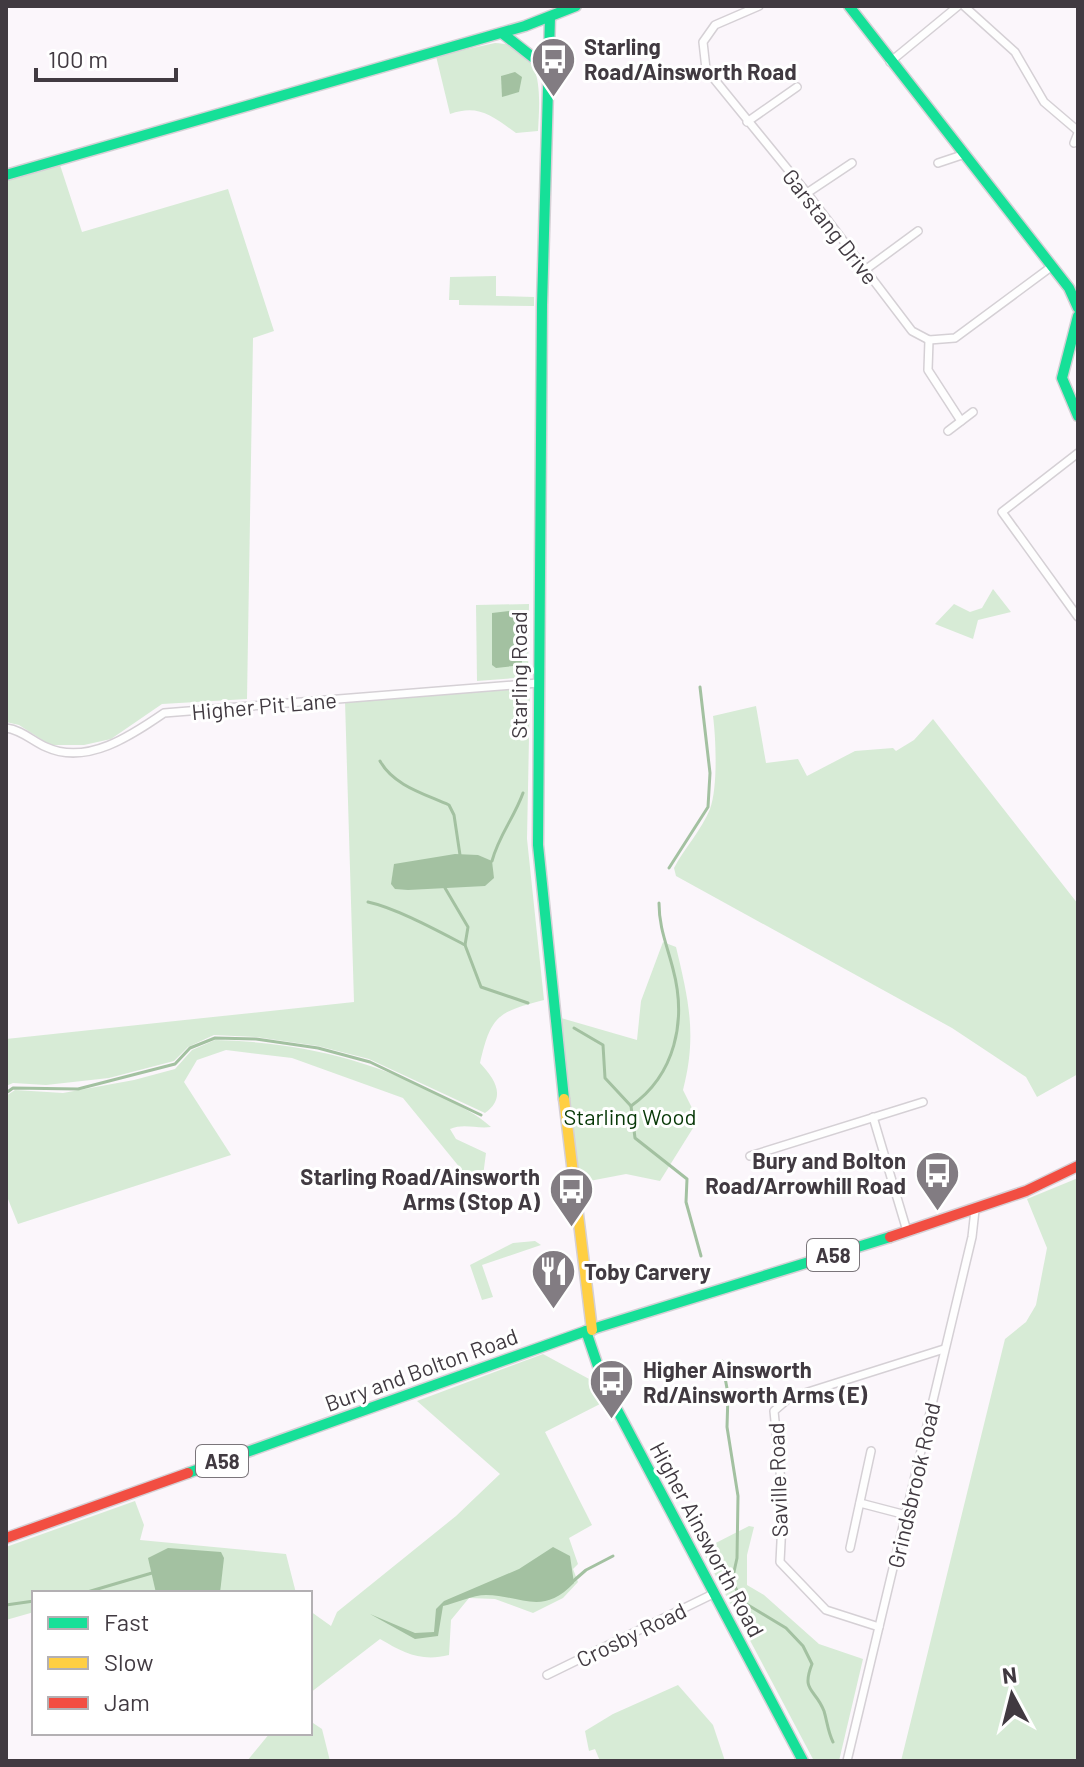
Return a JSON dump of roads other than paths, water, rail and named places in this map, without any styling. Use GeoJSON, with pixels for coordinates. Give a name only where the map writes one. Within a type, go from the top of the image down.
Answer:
{"type":"FeatureCollection","features":[{"type":"Feature","properties":{"kind":"main road"},"geometry":{"type":"LineString","coordinates":[[6,175],[331,79],[502,33],[576,6]]}},
{"type":"Feature","properties":{"kind":"main road"},"geometry":{"type":"LineString","coordinates":[[849,6],[1051,267],[1073,285],[1078,308]]}},
{"type":"Feature","properties":{"kind":"main road","name":"Starling Road"},"geometry":{"type":"LineString","coordinates":[[550,17],[538,845],[589,1331]]}},
{"type":"Feature","properties":{"kind":"main road"},"geometry":{"type":"LineString","coordinates":[[502,33],[523,46],[549,70]]}},
{"type":"Feature","properties":{"kind":"main road"},"geometry":{"type":"LineString","coordinates":[[1078,316],[1060,377],[1062,395],[1078,416]]}},
{"type":"Feature","properties":{"kind":"main road","name":"Bury and Bolton Road"},"geometry":{"type":"LineString","coordinates":[[6,1538],[589,1331],[907,1233],[1026,1191],[1078,1166]]}},
{"type":"Feature","properties":{"kind":"main road","name":"Higher Ainsworth Road"},"geometry":{"type":"LineString","coordinates":[[589,1331],[605,1387],[803,1761]]}},
{"type":"Feature","properties":{"kind":"street","name":"Garstang Drive"},"geometry":{"type":"LineString","coordinates":[[759,6],[715,25],[703,42],[706,69],[807,193],[912,331],[929,340]]}},
{"type":"Feature","properties":{"kind":"street"},"geometry":{"type":"LineString","coordinates":[[890,62],[961,6],[1015,52],[1044,102],[1078,132],[1074,143]]}},
{"type":"Feature","properties":{"kind":"street"},"geometry":{"type":"LineString","coordinates":[[747,122],[797,88]]}},
{"type":"Feature","properties":{"kind":"street"},"geometry":{"type":"LineString","coordinates":[[938,163],[962,155]]}},
{"type":"Feature","properties":{"kind":"street"},"geometry":{"type":"LineString","coordinates":[[807,193],[852,163]]}},
{"type":"Feature","properties":{"kind":"street"},"geometry":{"type":"LineString","coordinates":[[865,270],[918,231]]}},
{"type":"Feature","properties":{"kind":"street"},"geometry":{"type":"LineString","coordinates":[[961,421],[928,370],[929,340],[955,338],[1051,267]]}},
{"type":"Feature","properties":{"kind":"street"},"geometry":{"type":"LineString","coordinates":[[948,431],[973,412]]}},
{"type":"Feature","properties":{"kind":"street"},"geometry":{"type":"LineString","coordinates":[[1078,453],[1002,512],[1078,617]]}},
{"type":"Feature","properties":{"kind":"street","name":"Higher Pit Lane"},"geometry":{"type":"LineString","coordinates":[[6,728],[17,730],[48,749],[79,752],[122,742],[164,713],[538,683]]}},
{"type":"Feature","properties":{"kind":"street"},"geometry":{"type":"LineString","coordinates":[[750,1156],[923,1102]]}},
{"type":"Feature","properties":{"kind":"street"},"geometry":{"type":"LineString","coordinates":[[873,1117],[907,1233]]}},
{"type":"Feature","properties":{"kind":"street","name":"Grindsbrook Road"},"geometry":{"type":"LineString","coordinates":[[847,1761],[972,1237],[976,1209]]}},
{"type":"Feature","properties":{"kind":"street","name":"Saville Road"},"geometry":{"type":"LineString","coordinates":[[879,1627],[826,1610],[780,1562],[783,1502],[774,1411],[789,1398],[944,1349]]}},
{"type":"Feature","properties":{"kind":"street"},"geometry":{"type":"LineString","coordinates":[[850,1548],[871,1451]]}},
{"type":"Feature","properties":{"kind":"street"},"geometry":{"type":"LineString","coordinates":[[860,1503],[906,1515]]}},
{"type":"Feature","properties":{"kind":"street","name":"Crosby Road"},"geometry":{"type":"LineString","coordinates":[[547,1675],[715,1593]]}},
{"type":"Feature","properties":{"kind":"waterway"},"geometry":{"type":"LineString","coordinates":[[669,868],[708,807],[710,773],[700,687]]}},
{"type":"Feature","properties":{"kind":"waterway"},"geometry":{"type":"LineString","coordinates":[[380,761],[402,783],[449,805],[454,815],[460,855]]}},
{"type":"Feature","properties":{"kind":"waterway"},"geometry":{"type":"LineString","coordinates":[[492,861],[523,793]]}},
{"type":"Feature","properties":{"kind":"waterway"},"geometry":{"type":"LineString","coordinates":[[445,888],[468,927],[465,945]]}},
{"type":"Feature","properties":{"kind":"waterway"},"geometry":{"type":"LineString","coordinates":[[368,902],[404,915],[465,945],[481,987],[528,1003]]}},
{"type":"Feature","properties":{"kind":"waterway"},"geometry":{"type":"LineString","coordinates":[[631,1106],[658,1079],[674,1045],[677,1027],[677,989],[659,903]]}},
{"type":"Feature","properties":{"kind":"waterway"},"geometry":{"type":"LineString","coordinates":[[574,1028],[603,1045],[605,1078],[631,1106],[635,1138],[687,1179],[686,1202],[701,1256]]}},
{"type":"Feature","properties":{"kind":"waterway"},"geometry":{"type":"LineString","coordinates":[[6,1093],[13,1088],[78,1089],[175,1064],[190,1048],[215,1038],[256,1039],[318,1048],[370,1062],[481,1115]]}},
{"type":"Feature","properties":{"kind":"waterway"},"geometry":{"type":"LineString","coordinates":[[722,1361],[728,1394],[727,1427],[738,1496],[737,1558],[732,1581],[743,1602],[786,1628],[803,1646],[812,1664],[808,1680],[810,1689],[824,1711],[833,1742]]}},
{"type":"Feature","properties":{"kind":"waterway"},"geometry":{"type":"LineString","coordinates":[[571,1583],[586,1570],[613,1556]]}},
{"type":"Feature","properties":{"kind":"waterway"},"geometry":{"type":"LineString","coordinates":[[91,1591],[152,1573]]}},
{"type":"Feature","properties":{"kind":"waterway"},"geometry":{"type":"LineString","coordinates":[[6,1605],[32,1601]]}},
{"type":"Feature","properties":{"kind":"place","name":"Starling Road/Ainsworth Road"},"geometry":{"type":"Point","coordinates":[553,98]}},
{"type":"Feature","properties":{"kind":"place","name":"Bury and Bolton Road/Arrowhill Road"},"geometry":{"type":"Point","coordinates":[937,1212]}},
{"type":"Feature","properties":{"kind":"place","name":"Starling Road/Ainsworth Arms (Stop A)"},"geometry":{"type":"Point","coordinates":[571,1228]}},
{"type":"Feature","properties":{"kind":"place","name":"Toby Carvery"},"geometry":{"type":"Point","coordinates":[553,1310]}},
{"type":"Feature","properties":{"kind":"place","name":"Higher Ainsworth Rd/Ainsworth Arms (E)"},"geometry":{"type":"Point","coordinates":[612,1421]}},
{"type":"Feature","properties":{"kind":"park label","name":"Starling Wood"},"geometry":{"type":"Point","coordinates":[630,1116]}}]}
